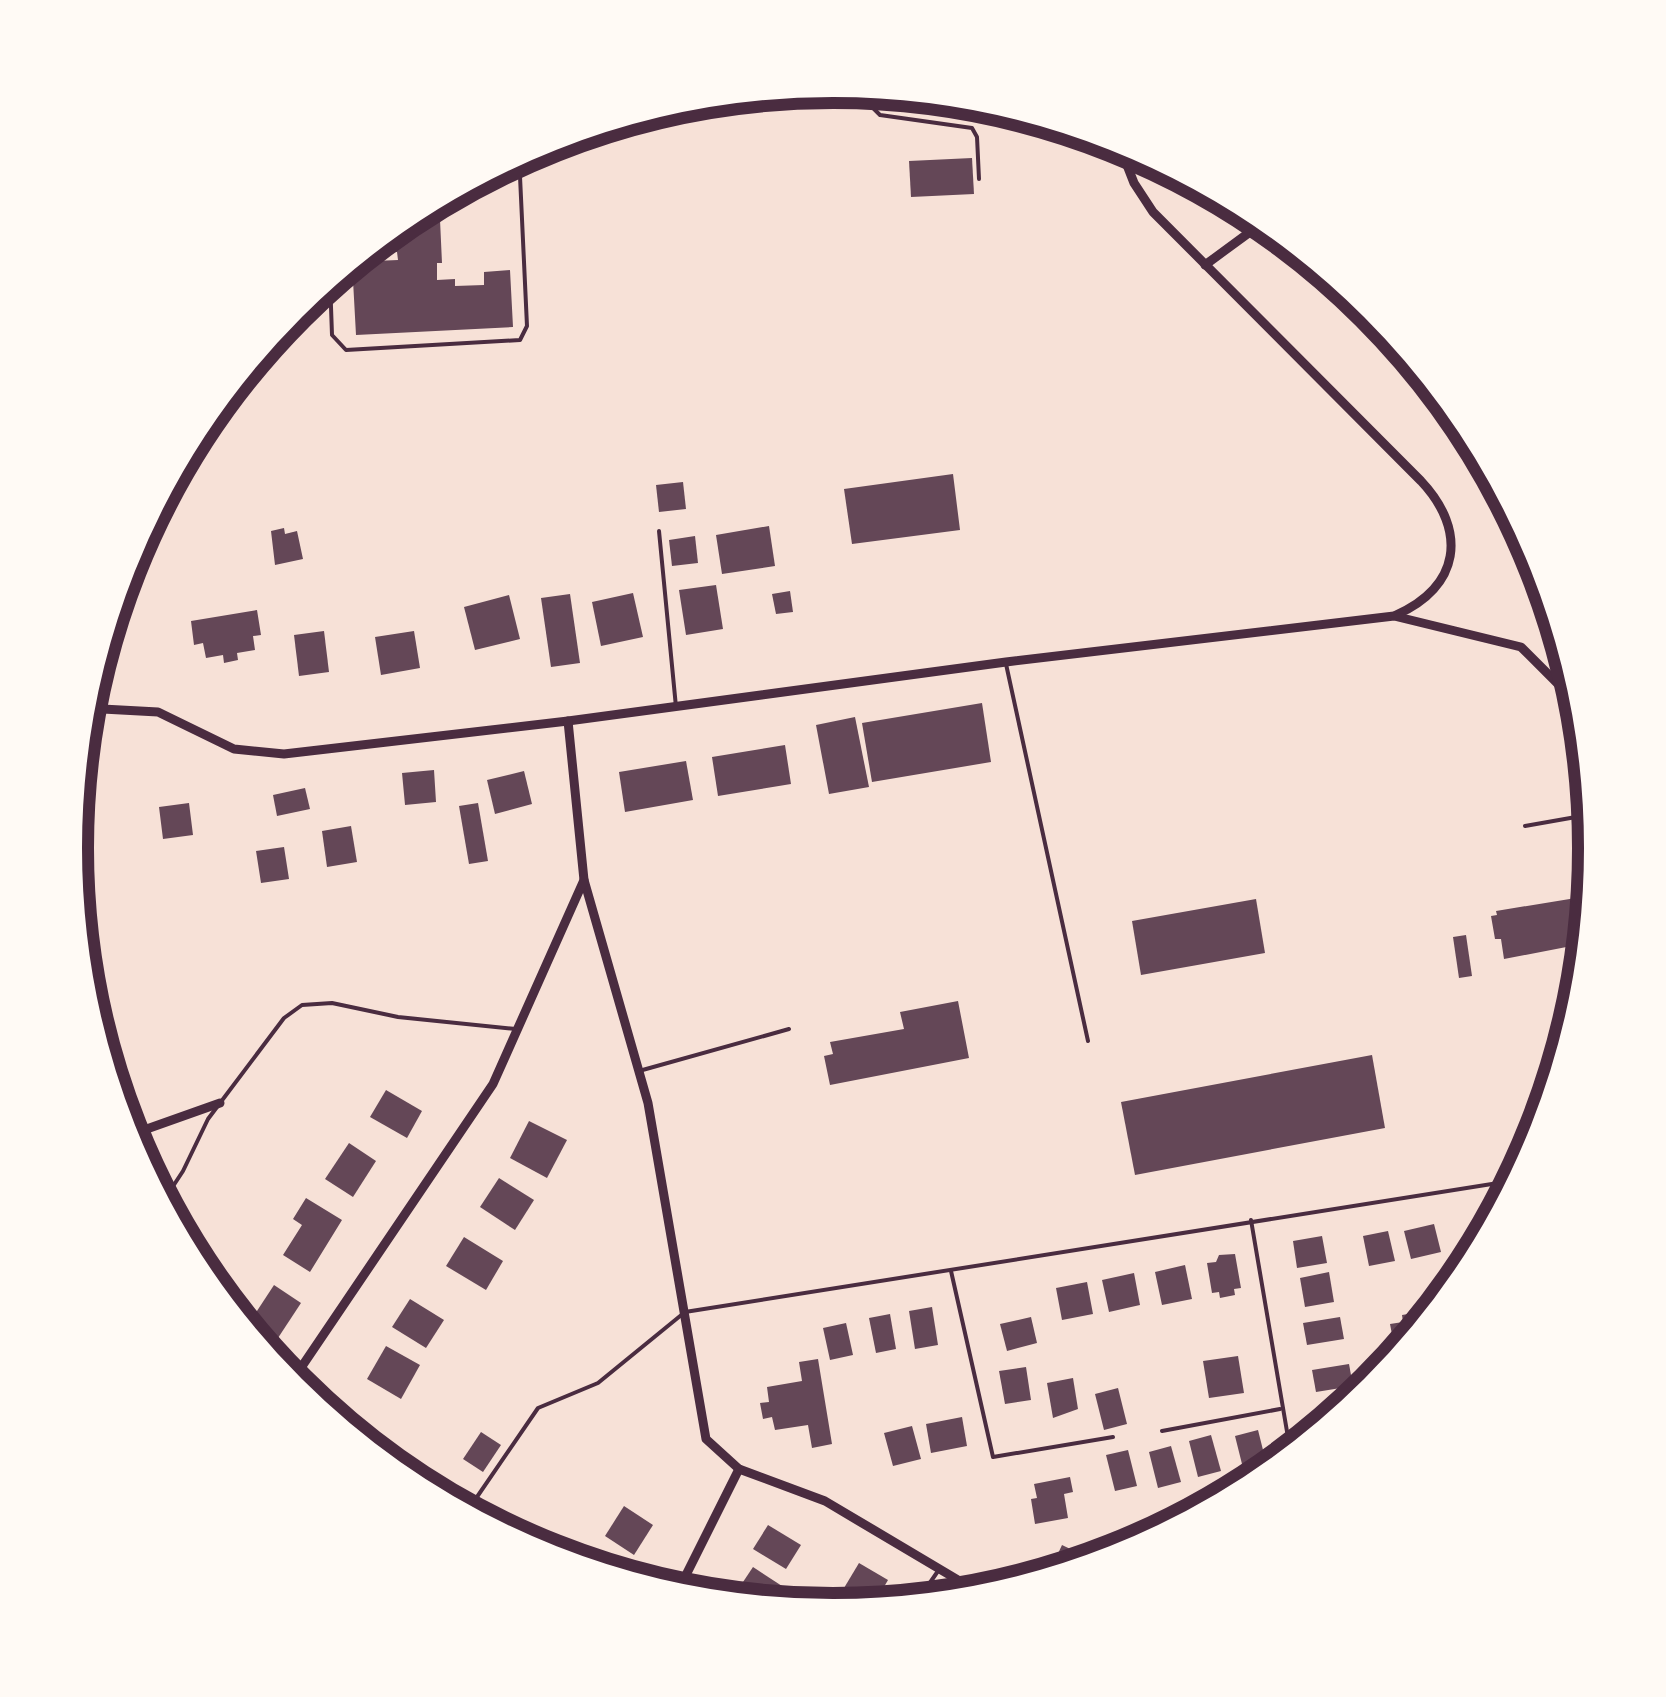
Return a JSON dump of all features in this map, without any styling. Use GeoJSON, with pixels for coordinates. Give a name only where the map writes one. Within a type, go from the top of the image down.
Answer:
{"type":"FeatureCollection","features":[{"type":"Feature","properties":{"kind":"street"},"geometry":{"type":"LineString","coordinates":[[101,709],[158,712],[234,750],[284,754],[1394,616],[1420,605],[1438,587],[1449,564],[1450,527],[1442,508],[1421,481],[1146,203],[1126,164]]}},
{"type":"Feature","properties":{"kind":"street"},"geometry":{"type":"LineString","coordinates":[[1205,265],[1250,231]]}},
{"type":"Feature","properties":{"kind":"street"},"geometry":{"type":"LineString","coordinates":[[1394,616],[1521,648],[1560,686]]}},
{"type":"Feature","properties":{"kind":"street"},"geometry":{"type":"LineString","coordinates":[[568,721],[584,880],[648,1103],[706,1439],[739,1469],[825,1501],[960,1583]]}},
{"type":"Feature","properties":{"kind":"street"},"geometry":{"type":"LineString","coordinates":[[300,1369],[493,1084],[584,880]]}},
{"type":"Feature","properties":{"kind":"street"},"geometry":{"type":"LineString","coordinates":[[143,1131],[220,1103]]}},
{"type":"Feature","properties":{"kind":"street"},"geometry":{"type":"LineString","coordinates":[[683,1579],[739,1469]]}},
{"type":"Feature","properties":{"kind":"lane"},"geometry":{"type":"LineString","coordinates":[[870,105],[880,115],[972,128],[977,138],[979,179]]}},
{"type":"Feature","properties":{"kind":"lane"},"geometry":{"type":"LineString","coordinates":[[659,530],[676,707]]}},
{"type":"Feature","properties":{"kind":"lane"},"geometry":{"type":"LineString","coordinates":[[1006,662],[1088,1041]]}},
{"type":"Feature","properties":{"kind":"lane"},"geometry":{"type":"LineString","coordinates":[[1525,826],[1577,817]]}},
{"type":"Feature","properties":{"kind":"lane"},"geometry":{"type":"LineString","coordinates":[[170,1189],[220,1103],[284,1018],[302,1005],[332,1003],[398,1017],[516,1029]]}},
{"type":"Feature","properties":{"kind":"lane"},"geometry":{"type":"LineString","coordinates":[[639,1072],[788,1029]]}},
{"type":"Feature","properties":{"kind":"lane"},"geometry":{"type":"LineString","coordinates":[[474,1501],[538,1408],[598,1384],[685,1312],[1500,1183]]}},
{"type":"Feature","properties":{"kind":"lane"},"geometry":{"type":"LineString","coordinates":[[1251,1220],[1288,1439]]}},
{"type":"Feature","properties":{"kind":"lane"},"geometry":{"type":"LineString","coordinates":[[950,1271],[993,1457],[1114,1437]]}},
{"type":"Feature","properties":{"kind":"lane"},"geometry":{"type":"LineString","coordinates":[[1162,1430],[1282,1409]]}},
{"type":"Feature","properties":{"kind":"lane"},"geometry":{"type":"LineString","coordinates":[[926,1588],[938,1571]]}},
{"type":"Feature","properties":{"kind":"path"},"geometry":{"type":"LineString","coordinates":[[331,298],[332,336],[346,350],[520,340],[527,326],[520,173]]}},
{"type":"Feature","properties":{"kind":"building"},"geometry":{"type":"Polygon","coordinates":[[[972,158],[974,194],[911,197],[909,161],[972,158]]]}},
{"type":"Feature","properties":{"kind":"building"},"geometry":{"type":"Polygon","coordinates":[[[440,216],[442,263],[437,263],[437,280],[455,279],[455,286],[484,285],[484,272],[510,270],[513,327],[356,335],[353,278],[374,261],[398,260],[397,252],[385,253],[440,216]]]}},
{"type":"Feature","properties":{"kind":"building"},"geometry":{"type":"Polygon","coordinates":[[[953,474],[960,530],[852,544],[844,489],[953,474]]]}},
{"type":"Feature","properties":{"kind":"building"},"geometry":{"type":"Polygon","coordinates":[[[683,482],[686,509],[659,512],[656,485],[683,482]]]}},
{"type":"Feature","properties":{"kind":"building"},"geometry":{"type":"Polygon","coordinates":[[[769,526],[775,566],[722,574],[716,535],[769,526]]]}},
{"type":"Feature","properties":{"kind":"building"},"geometry":{"type":"Polygon","coordinates":[[[284,528],[285,534],[297,531],[303,559],[275,565],[271,531],[284,528]]]}},
{"type":"Feature","properties":{"kind":"building"},"geometry":{"type":"Polygon","coordinates":[[[695,536],[698,563],[672,566],[669,540],[695,536]]]}},
{"type":"Feature","properties":{"kind":"building"},"geometry":{"type":"Polygon","coordinates":[[[716,585],[723,629],[686,635],[679,590],[716,585]]]}},
{"type":"Feature","properties":{"kind":"building"},"geometry":{"type":"Polygon","coordinates":[[[790,591],[793,612],[776,614],[772,594],[790,591]]]}},
{"type":"Feature","properties":{"kind":"building"},"geometry":{"type":"Polygon","coordinates":[[[633,593],[643,637],[601,646],[592,602],[633,593]]]}},
{"type":"Feature","properties":{"kind":"building"},"geometry":{"type":"Polygon","coordinates":[[[570,594],[580,663],[551,667],[541,598],[570,594]]]}},
{"type":"Feature","properties":{"kind":"building"},"geometry":{"type":"Polygon","coordinates":[[[509,595],[520,639],[475,650],[464,607],[509,595]]]}},
{"type":"Feature","properties":{"kind":"building"},"geometry":{"type":"Polygon","coordinates":[[[257,610],[261,635],[253,636],[255,650],[237,653],[238,660],[224,663],[223,655],[206,658],[203,643],[194,645],[191,621],[257,610]]]}},
{"type":"Feature","properties":{"kind":"building"},"geometry":{"type":"Polygon","coordinates":[[[324,631],[329,672],[299,676],[294,635],[324,631]]]}},
{"type":"Feature","properties":{"kind":"building"},"geometry":{"type":"Polygon","coordinates":[[[414,631],[420,668],[381,675],[375,637],[414,631]]]}},
{"type":"Feature","properties":{"kind":"building"},"geometry":{"type":"Polygon","coordinates":[[[982,703],[991,762],[872,782],[862,723],[982,703]]]}},
{"type":"Feature","properties":{"kind":"building"},"geometry":{"type":"Polygon","coordinates":[[[855,717],[869,787],[829,794],[816,725],[855,717]]]}},
{"type":"Feature","properties":{"kind":"building"},"geometry":{"type":"Polygon","coordinates":[[[785,745],[791,784],[718,796],[712,757],[785,745]]]}},
{"type":"Feature","properties":{"kind":"building"},"geometry":{"type":"Polygon","coordinates":[[[686,761],[693,800],[625,812],[619,772],[686,761]]]}},
{"type":"Feature","properties":{"kind":"building"},"geometry":{"type":"Polygon","coordinates":[[[434,770],[436,802],[405,805],[402,773],[434,770]]]}},
{"type":"Feature","properties":{"kind":"building"},"geometry":{"type":"Polygon","coordinates":[[[524,771],[532,804],[495,814],[487,780],[524,771]]]}},
{"type":"Feature","properties":{"kind":"building"},"geometry":{"type":"Polygon","coordinates":[[[305,788],[310,809],[277,816],[273,795],[305,788]]]}},
{"type":"Feature","properties":{"kind":"building"},"geometry":{"type":"Polygon","coordinates":[[[189,803],[193,835],[163,839],[159,807],[189,803]]]}},
{"type":"Feature","properties":{"kind":"building"},"geometry":{"type":"Polygon","coordinates":[[[478,803],[488,861],[469,864],[459,806],[478,803]]]}},
{"type":"Feature","properties":{"kind":"building"},"geometry":{"type":"Polygon","coordinates":[[[351,826],[357,862],[327,867],[322,831],[351,826]]]}},
{"type":"Feature","properties":{"kind":"building"},"geometry":{"type":"Polygon","coordinates":[[[284,847],[289,879],[261,883],[256,851],[284,847]]]}},
{"type":"Feature","properties":{"kind":"building"},"geometry":{"type":"Polygon","coordinates":[[[1577,898],[1572,946],[1504,959],[1491,916],[1497,915],[1496,911],[1577,898]]]}},
{"type":"Feature","properties":{"kind":"building"},"geometry":{"type":"Polygon","coordinates":[[[1256,899],[1265,953],[1141,975],[1132,921],[1256,899]]]}},
{"type":"Feature","properties":{"kind":"building"},"geometry":{"type":"Polygon","coordinates":[[[1466,935],[1472,976],[1459,978],[1453,937],[1466,935]]]}},
{"type":"Feature","properties":{"kind":"building"},"geometry":{"type":"Polygon","coordinates":[[[958,1001],[969,1058],[830,1085],[824,1056],[833,1054],[830,1042],[904,1029],[900,1012],[958,1001]]]}},
{"type":"Feature","properties":{"kind":"building"},"geometry":{"type":"Polygon","coordinates":[[[1372,1055],[1385,1128],[1135,1175],[1121,1102],[1372,1055]]]}},
{"type":"Feature","properties":{"kind":"building"},"geometry":{"type":"Polygon","coordinates":[[[386,1090],[422,1111],[407,1138],[370,1117],[386,1090]]]}},
{"type":"Feature","properties":{"kind":"building"},"geometry":{"type":"Polygon","coordinates":[[[529,1121],[567,1140],[547,1178],[510,1158],[529,1121]]]}},
{"type":"Feature","properties":{"kind":"building"},"geometry":{"type":"Polygon","coordinates":[[[349,1143],[376,1161],[353,1197],[325,1179],[349,1143]]]}},
{"type":"Feature","properties":{"kind":"building"},"geometry":{"type":"Polygon","coordinates":[[[499,1178],[534,1200],[515,1230],[480,1207],[499,1178]]]}},
{"type":"Feature","properties":{"kind":"building"},"geometry":{"type":"Polygon","coordinates":[[[306,1198],[342,1220],[310,1272],[283,1255],[302,1225],[293,1219],[306,1198]]]}},
{"type":"Feature","properties":{"kind":"building"},"geometry":{"type":"Polygon","coordinates":[[[1434,1224],[1441,1252],[1411,1259],[1404,1231],[1434,1224]]]}},
{"type":"Feature","properties":{"kind":"building"},"geometry":{"type":"Polygon","coordinates":[[[1388,1231],[1395,1261],[1369,1266],[1363,1236],[1388,1231]]]}},
{"type":"Feature","properties":{"kind":"building"},"geometry":{"type":"Polygon","coordinates":[[[1322,1236],[1327,1263],[1297,1268],[1293,1241],[1322,1236]]]}},
{"type":"Feature","properties":{"kind":"building"},"geometry":{"type":"Polygon","coordinates":[[[464,1237],[503,1261],[486,1290],[446,1266],[464,1237]]]}},
{"type":"Feature","properties":{"kind":"building"},"geometry":{"type":"Polygon","coordinates":[[[1235,1254],[1241,1288],[1234,1289],[1235,1295],[1220,1298],[1219,1292],[1212,1293],[1207,1263],[1216,1262],[1219,1255],[1235,1254]]]}},
{"type":"Feature","properties":{"kind":"building"},"geometry":{"type":"Polygon","coordinates":[[[1185,1265],[1192,1299],[1162,1305],[1155,1272],[1185,1265]]]}},
{"type":"Feature","properties":{"kind":"building"},"geometry":{"type":"Polygon","coordinates":[[[1329,1272],[1334,1302],[1305,1307],[1300,1278],[1329,1272]]]}},
{"type":"Feature","properties":{"kind":"building"},"geometry":{"type":"Polygon","coordinates":[[[1134,1273],[1140,1305],[1109,1312],[1102,1280],[1134,1273]]]}},
{"type":"Feature","properties":{"kind":"building"},"geometry":{"type":"Polygon","coordinates":[[[1087,1282],[1093,1314],[1062,1320],[1056,1288],[1087,1282]]]}},
{"type":"Feature","properties":{"kind":"building"},"geometry":{"type":"Polygon","coordinates":[[[274,1285],[301,1303],[276,1341],[254,1316],[274,1285]]]}},
{"type":"Feature","properties":{"kind":"building"},"geometry":{"type":"Polygon","coordinates":[[[410,1299],[444,1320],[426,1348],[392,1327],[410,1299]]]}},
{"type":"Feature","properties":{"kind":"building"},"geometry":{"type":"Polygon","coordinates":[[[932,1307],[938,1345],[915,1349],[909,1311],[932,1307]]]}},
{"type":"Feature","properties":{"kind":"building"},"geometry":{"type":"Polygon","coordinates":[[[1415,1313],[1393,1340],[1390,1324],[1403,1322],[1402,1315],[1415,1313]]]}},
{"type":"Feature","properties":{"kind":"building"},"geometry":{"type":"Polygon","coordinates":[[[890,1314],[896,1349],[876,1353],[869,1318],[890,1314]]]}},
{"type":"Feature","properties":{"kind":"building"},"geometry":{"type":"Polygon","coordinates":[[[1031,1317],[1037,1343],[1007,1351],[1000,1324],[1031,1317]]]}},
{"type":"Feature","properties":{"kind":"building"},"geometry":{"type":"Polygon","coordinates":[[[1340,1317],[1344,1339],[1307,1345],[1303,1323],[1340,1317]]]}},
{"type":"Feature","properties":{"kind":"building"},"geometry":{"type":"Polygon","coordinates":[[[846,1323],[853,1355],[830,1360],[823,1328],[846,1323]]]}},
{"type":"Feature","properties":{"kind":"building"},"geometry":{"type":"Polygon","coordinates":[[[386,1346],[420,1365],[401,1399],[367,1379],[386,1346]]]}},
{"type":"Feature","properties":{"kind":"building"},"geometry":{"type":"Polygon","coordinates":[[[1238,1356],[1244,1393],[1209,1398],[1203,1361],[1238,1356]]]}},
{"type":"Feature","properties":{"kind":"building"},"geometry":{"type":"Polygon","coordinates":[[[818,1359],[832,1444],[812,1448],[808,1425],[775,1430],[772,1417],[763,1419],[760,1403],[769,1402],[767,1387],[802,1381],[799,1362],[818,1359]]]}},
{"type":"Feature","properties":{"kind":"building"},"geometry":{"type":"Polygon","coordinates":[[[1349,1364],[1352,1383],[1316,1392],[1312,1370],[1349,1364]]]}},
{"type":"Feature","properties":{"kind":"building"},"geometry":{"type":"Polygon","coordinates":[[[1026,1367],[1031,1400],[1005,1404],[999,1371],[1026,1367]]]}},
{"type":"Feature","properties":{"kind":"building"},"geometry":{"type":"Polygon","coordinates":[[[1073,1378],[1078,1409],[1053,1418],[1047,1383],[1073,1378]]]}},
{"type":"Feature","properties":{"kind":"building"},"geometry":{"type":"Polygon","coordinates":[[[1118,1388],[1127,1424],[1104,1430],[1095,1394],[1118,1388]]]}},
{"type":"Feature","properties":{"kind":"building"},"geometry":{"type":"Polygon","coordinates":[[[344,1407],[372,1427],[369,1432],[342,1410],[344,1407]]]}},
{"type":"Feature","properties":{"kind":"building"},"geometry":{"type":"Polygon","coordinates":[[[962,1417],[967,1446],[931,1453],[926,1424],[962,1417]]]}},
{"type":"Feature","properties":{"kind":"building"},"geometry":{"type":"Polygon","coordinates":[[[912,1426],[921,1459],[893,1466],[884,1433],[912,1426]]]}},
{"type":"Feature","properties":{"kind":"building"},"geometry":{"type":"Polygon","coordinates":[[[1258,1430],[1264,1456],[1244,1470],[1235,1436],[1258,1430]]]}},
{"type":"Feature","properties":{"kind":"building"},"geometry":{"type":"Polygon","coordinates":[[[481,1432],[501,1445],[483,1472],[463,1459],[481,1432]]]}},
{"type":"Feature","properties":{"kind":"building"},"geometry":{"type":"Polygon","coordinates":[[[1211,1435],[1221,1471],[1198,1477],[1189,1441],[1211,1435]]]}},
{"type":"Feature","properties":{"kind":"building"},"geometry":{"type":"Polygon","coordinates":[[[1171,1446],[1181,1482],[1158,1488],[1149,1452],[1171,1446]]]}},
{"type":"Feature","properties":{"kind":"building"},"geometry":{"type":"Polygon","coordinates":[[[1128,1450],[1137,1486],[1115,1491],[1106,1455],[1128,1450]]]}},
{"type":"Feature","properties":{"kind":"building"},"geometry":{"type":"Polygon","coordinates":[[[1070,1477],[1073,1492],[1064,1494],[1068,1518],[1035,1524],[1031,1499],[1037,1498],[1034,1484],[1070,1477]]]}},
{"type":"Feature","properties":{"kind":"building"},"geometry":{"type":"Polygon","coordinates":[[[624,1506],[653,1525],[634,1555],[605,1536],[624,1506]]]}},
{"type":"Feature","properties":{"kind":"building"},"geometry":{"type":"Polygon","coordinates":[[[768,1525],[801,1545],[786,1569],[753,1549],[768,1525]]]}},
{"type":"Feature","properties":{"kind":"building"},"geometry":{"type":"Polygon","coordinates":[[[1062,1545],[1077,1552],[1073,1554],[1055,1560],[1062,1545]]]}},
{"type":"Feature","properties":{"kind":"building"},"geometry":{"type":"Polygon","coordinates":[[[859,1563],[888,1580],[881,1592],[852,1593],[844,1588],[859,1563]]]}},
{"type":"Feature","properties":{"kind":"building"},"geometry":{"type":"Polygon","coordinates":[[[753,1567],[782,1586],[778,1592],[739,1588],[753,1567]]]}}]}
